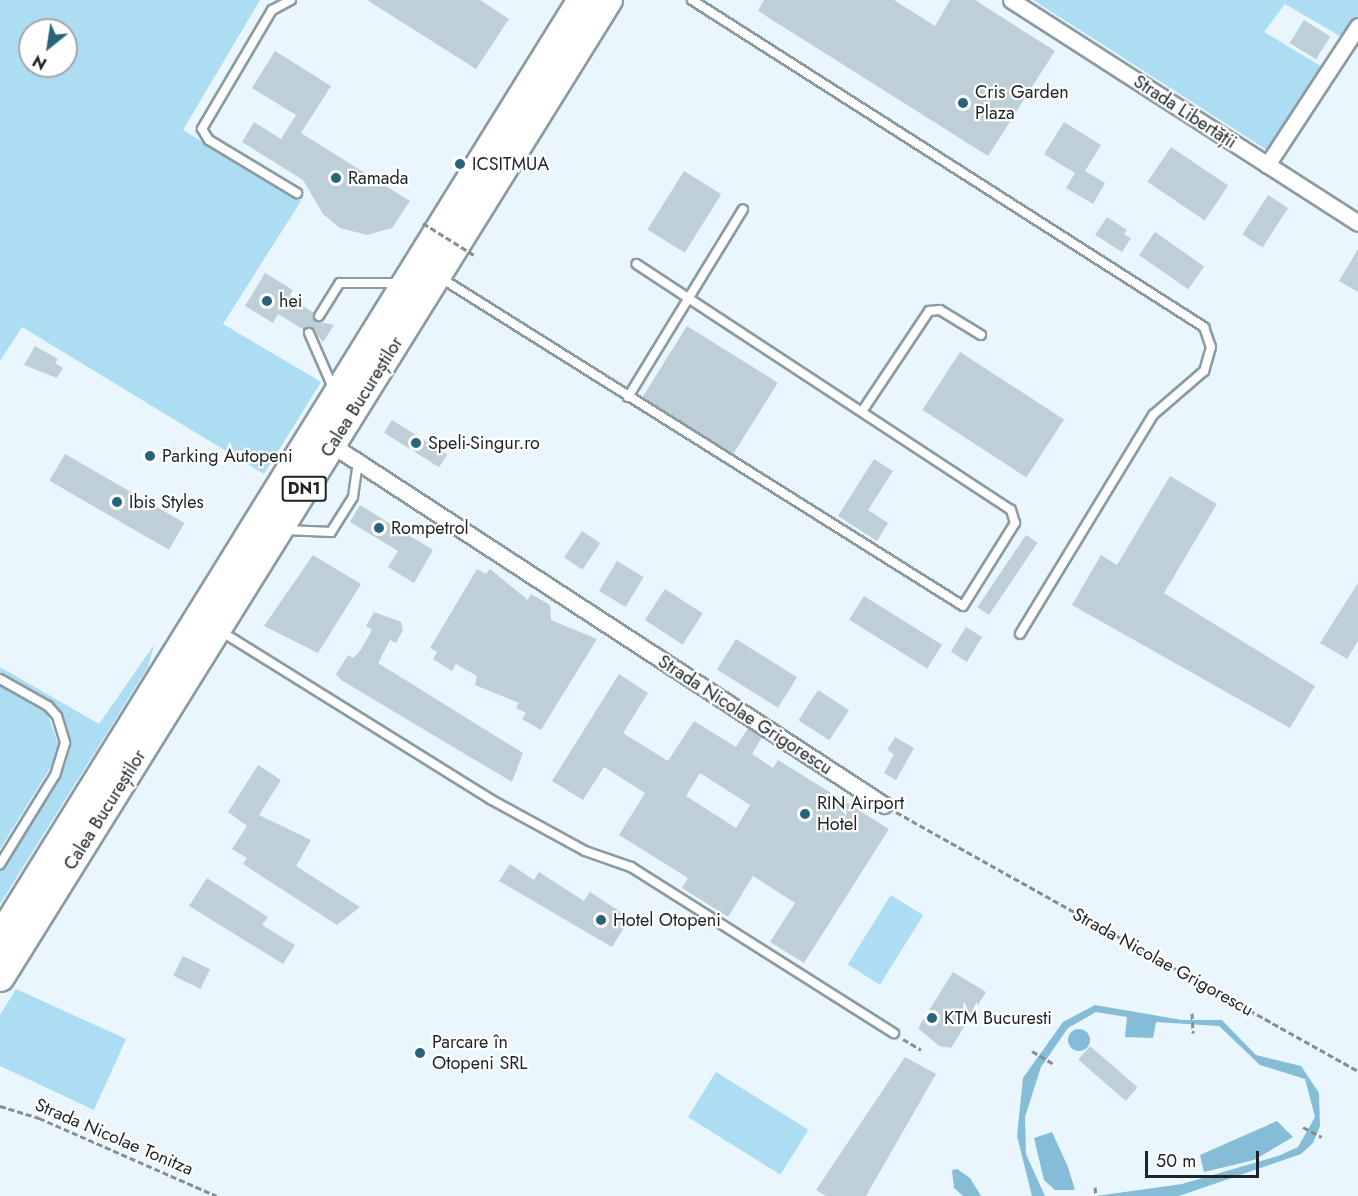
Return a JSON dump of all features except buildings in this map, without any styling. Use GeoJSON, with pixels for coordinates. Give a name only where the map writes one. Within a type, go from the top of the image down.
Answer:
{"type":"FeatureCollection","features":[{"type":"Feature","properties":{"kind":"highway","name":"Calea Bucureștilor"},"geometry":{"type":"LineString","coordinates":[[0,977],[437,275],[587,1]]}},
{"type":"Feature","properties":{"kind":"highway","name":"Calea Bucureștilor"},"geometry":{"type":"LineString","coordinates":[[0,939],[407,283],[587,1]]}},
{"type":"Feature","properties":{"kind":"street","name":"Strada Libertății"},"geometry":{"type":"LineString","coordinates":[[1011,0],[1358,223]]}},
{"type":"Feature","properties":{"kind":"street"},"geometry":{"type":"LineString","coordinates":[[1267,165],[1358,26]]}},
{"type":"Feature","properties":{"kind":"street","name":"Strada Nicolae Grigorescu"},"geometry":{"type":"LineString","coordinates":[[332,445],[884,805]]}},
{"type":"Feature","properties":{"kind":"lane"},"geometry":{"type":"LineString","coordinates":[[291,0],[272,10],[202,129],[209,140],[297,193]]}},
{"type":"Feature","properties":{"kind":"lane"},"geometry":{"type":"LineString","coordinates":[[692,0],[1204,327],[1211,347],[1204,371],[1154,415],[1020,634]]}},
{"type":"Feature","properties":{"kind":"lane"},"geometry":{"type":"LineString","coordinates":[[628,397],[743,209]]}},
{"type":"Feature","properties":{"kind":"lane"},"geometry":{"type":"LineString","coordinates":[[437,275],[963,606],[1016,515],[863,410],[637,264]]}},
{"type":"Feature","properties":{"kind":"lane"},"geometry":{"type":"LineString","coordinates":[[319,316],[340,283],[407,283]]}},
{"type":"Feature","properties":{"kind":"lane"},"geometry":{"type":"LineString","coordinates":[[863,410],[929,311],[940,310],[981,335]]}},
{"type":"Feature","properties":{"kind":"lane"},"geometry":{"type":"LineString","coordinates":[[309,333],[337,397]]}},
{"type":"Feature","properties":{"kind":"lane"},"geometry":{"type":"LineString","coordinates":[[279,529],[331,532],[353,497],[357,462]]}},
{"type":"Feature","properties":{"kind":"lane"},"geometry":{"type":"LineString","coordinates":[[217,629],[490,799],[585,851],[631,867],[894,1033]]}},
{"type":"Feature","properties":{"kind":"lane"},"geometry":{"type":"LineString","coordinates":[[0,679],[48,706],[65,743],[55,775],[0,864]]}},
{"type":"Feature","properties":{"kind":"path"},"geometry":{"type":"LineString","coordinates":[[423,223],[474,255]]}},
{"type":"Feature","properties":{"kind":"path","name":"Strada Nicolae Grigorescu"},"geometry":{"type":"LineString","coordinates":[[884,805],[1358,1071]]}},
{"type":"Feature","properties":{"kind":"path"},"geometry":{"type":"LineString","coordinates":[[1192,1013],[1193,1033]]}},
{"type":"Feature","properties":{"kind":"path"},"geometry":{"type":"LineString","coordinates":[[894,1033],[921,1050]]}},
{"type":"Feature","properties":{"kind":"path"},"geometry":{"type":"LineString","coordinates":[[1032,1051],[1054,1064]]}},
{"type":"Feature","properties":{"kind":"path","name":"Strada Nicolae Tonitza"},"geometry":{"type":"LineString","coordinates":[[0,1106],[39,1118],[216,1196]]}},
{"type":"Feature","properties":{"kind":"path"},"geometry":{"type":"LineString","coordinates":[[1303,1127],[1322,1137]]}},
{"type":"Feature","properties":{"kind":"path"},"geometry":{"type":"LineString","coordinates":[[1095,1187],[1096,1196]]}},
{"type":"Feature","properties":{"kind":"shaded area"},"geometry":{"type":"Polygon","coordinates":[[[0,0],[260,0],[183,130],[301,201],[223,324],[321,382],[264,474],[22,327],[0,361],[0,0]]]}},
{"type":"Feature","properties":{"kind":"shaded area"},"geometry":{"type":"Polygon","coordinates":[[[1033,0],[1358,0],[1358,16],[1345,39],[1285,4],[1264,32],[1324,68],[1270,152],[1033,0]]]}},
{"type":"Feature","properties":{"kind":"shaded area"},"geometry":{"type":"Polygon","coordinates":[[[154,645],[148,667],[0,904],[0,869],[66,764],[71,741],[62,712],[0,675],[0,667],[99,724],[154,645]]]}},
{"type":"Feature","properties":{"kind":"shaded area"},"geometry":{"type":"Polygon","coordinates":[[[0,685],[47,713],[58,743],[55,760],[0,849],[0,685]]]}},
{"type":"Feature","properties":{"kind":"shaded area"},"geometry":{"type":"Polygon","coordinates":[[[891,895],[923,915],[880,985],[848,965],[891,895]]]}},
{"type":"Feature","properties":{"kind":"shaded area"},"geometry":{"type":"Polygon","coordinates":[[[16,989],[126,1039],[94,1110],[0,1066],[0,1015],[16,989]]]}},
{"type":"Feature","properties":{"kind":"shaded area"},"geometry":{"type":"Polygon","coordinates":[[[1095,1005],[1182,1020],[1222,1020],[1256,1055],[1301,1066],[1319,1093],[1320,1126],[1313,1143],[1301,1154],[1179,1196],[1096,1196],[1182,1184],[1278,1156],[1298,1147],[1315,1117],[1305,1079],[1260,1065],[1219,1026],[1156,1022],[1153,1038],[1125,1037],[1127,1017],[1096,1012],[1068,1028],[1041,1067],[1025,1117],[1026,1154],[1045,1196],[1032,1196],[1017,1136],[1023,1078],[1063,1022],[1095,1005]]]}},
{"type":"Feature","properties":{"kind":"shaded area"},"geometry":{"type":"Polygon","coordinates":[[[1079,1029],[1087,1032],[1090,1040],[1087,1048],[1079,1051],[1071,1048],[1068,1040],[1071,1032],[1079,1029]]]}},
{"type":"Feature","properties":{"kind":"shaded area"},"geometry":{"type":"Polygon","coordinates":[[[716,1072],[808,1130],[780,1175],[688,1117],[716,1072]]]}},
{"type":"Feature","properties":{"kind":"shaded area"},"geometry":{"type":"Polygon","coordinates":[[[1277,1121],[1293,1137],[1254,1160],[1204,1172],[1200,1155],[1277,1121]]]}},
{"type":"Feature","properties":{"kind":"shaded area"},"geometry":{"type":"Polygon","coordinates":[[[1052,1132],[1068,1167],[1075,1190],[1055,1190],[1044,1180],[1034,1138],[1052,1132]]]}},
{"type":"Feature","properties":{"kind":"shaded area"},"geometry":{"type":"Polygon","coordinates":[[[957,1169],[970,1178],[981,1196],[963,1196],[954,1188],[952,1170],[957,1169]]]}},
{"type":"Feature","properties":{"kind":"place","name":"Cris Garden Plaza"},"geometry":{"type":"Point","coordinates":[963,103]}},
{"type":"Feature","properties":{"kind":"place","name":"ICSITMUA"},"geometry":{"type":"Point","coordinates":[460,164]}},
{"type":"Feature","properties":{"kind":"place","name":"Ramada"},"geometry":{"type":"Point","coordinates":[336,178]}},
{"type":"Feature","properties":{"kind":"place","name":"hei"},"geometry":{"type":"Point","coordinates":[267,301]}},
{"type":"Feature","properties":{"kind":"place","name":"Speli-Singur.ro"},"geometry":{"type":"Point","coordinates":[416,443]}},
{"type":"Feature","properties":{"kind":"place","name":"Parking Autopeni"},"geometry":{"type":"Point","coordinates":[150,456]}},
{"type":"Feature","properties":{"kind":"place","name":"Ibis Styles"},"geometry":{"type":"Point","coordinates":[117,502]}},
{"type":"Feature","properties":{"kind":"place","name":"Rompetrol"},"geometry":{"type":"Point","coordinates":[379,528]}},
{"type":"Feature","properties":{"kind":"place","name":"RIN Airport Hotel"},"geometry":{"type":"Point","coordinates":[805,814]}},
{"type":"Feature","properties":{"kind":"place","name":"Hotel Otopeni"},"geometry":{"type":"Point","coordinates":[601,920]}},
{"type":"Feature","properties":{"kind":"place","name":"KTM Bucuresti"},"geometry":{"type":"Point","coordinates":[932,1018]}},
{"type":"Feature","properties":{"kind":"place","name":"Parcare în Otopeni SRL"},"geometry":{"type":"Point","coordinates":[420,1053]}}]}
